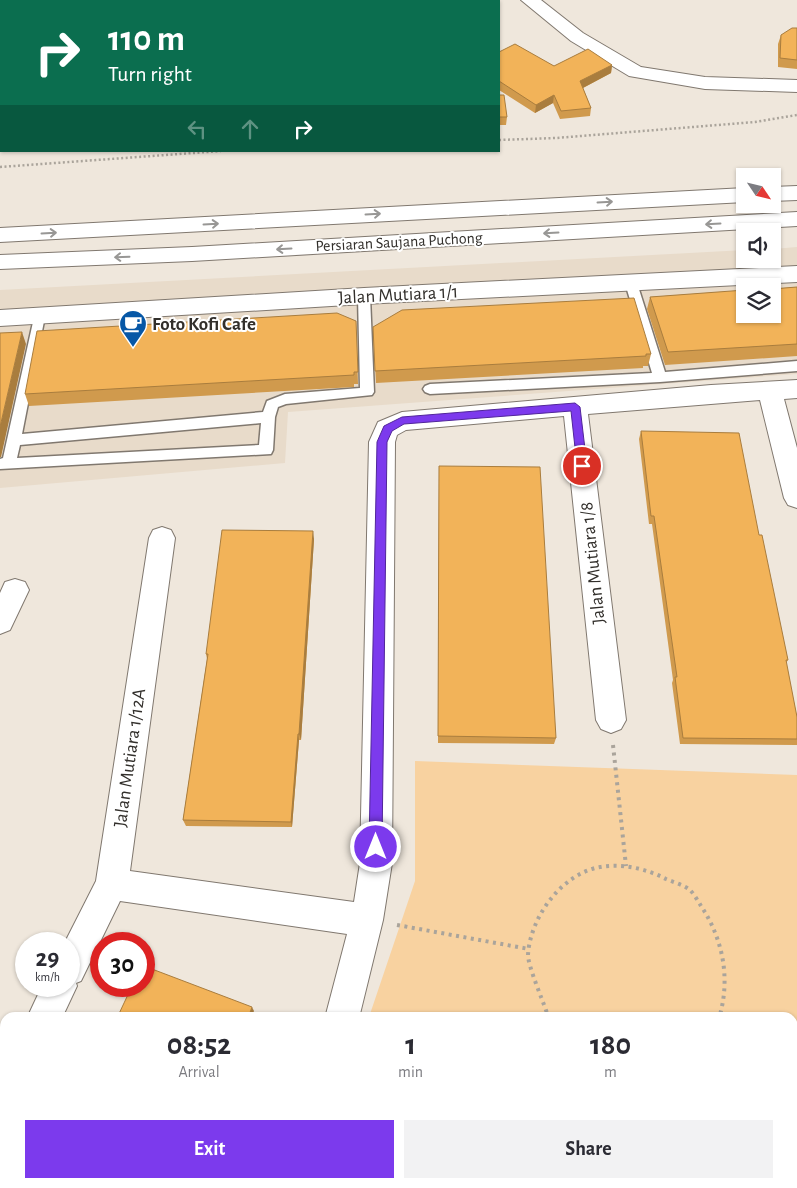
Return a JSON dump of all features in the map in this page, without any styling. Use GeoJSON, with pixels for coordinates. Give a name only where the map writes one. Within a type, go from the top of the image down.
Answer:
{"type":"FeatureCollection","features":[{"type":"Feature","properties":{"kind":"street"},"geometry":{"type":"LineString","coordinates":[[530,0],[577,37],[636,72],[705,83],[797,86]]}},
{"type":"Feature","properties":{"kind":"street"},"geometry":{"type":"LineString","coordinates":[[781,194],[797,193]]}},
{"type":"Feature","properties":{"kind":"street","name":"Persiaran Saujana Puchong"},"geometry":{"type":"LineString","coordinates":[[0,235],[736,195]]}},
{"type":"Feature","properties":{"kind":"street","name":"Persiaran Saujana Puchong"},"geometry":{"type":"LineString","coordinates":[[0,262],[192,254],[797,219]]}},
{"type":"Feature","properties":{"kind":"street","name":"Jalan Mutiara 1/1"},"geometry":{"type":"LineString","coordinates":[[0,318],[364,296],[797,274]]}},
{"type":"Feature","properties":{"kind":"street"},"geometry":{"type":"LineString","coordinates":[[344,1012],[367,920],[376,863],[382,442],[388,429],[402,421],[711,394],[797,389]]}},
{"type":"Feature","properties":{"kind":"street"},"geometry":{"type":"LineString","coordinates":[[770,391],[797,498]]}},
{"type":"Feature","properties":{"kind":"street","name":"Jalan Mutiara 1/8"},"geometry":{"type":"LineString","coordinates":[[575,407],[610,720]]}},
{"type":"Feature","properties":{"kind":"street","name":"Jalan Mutiara 1/12A"},"geometry":{"type":"LineString","coordinates":[[80,947],[112,884],[162,538]]}},
{"type":"Feature","properties":{"kind":"street"},"geometry":{"type":"LineString","coordinates":[[0,622],[15,590]]}},
{"type":"Feature","properties":{"kind":"street"},"geometry":{"type":"LineString","coordinates":[[112,884],[367,920]]}},
{"type":"Feature","properties":{"kind":"street"},"geometry":{"type":"LineString","coordinates":[[47,1012],[54,997]]}},
{"type":"Feature","properties":{"kind":"lane"},"geometry":{"type":"LineString","coordinates":[[631,283],[660,377]]}},
{"type":"Feature","properties":{"kind":"lane"},"geometry":{"type":"LineString","coordinates":[[39,316],[14,440],[4,463],[266,450],[268,417],[272,404],[285,399],[367,392],[364,296]]}},
{"type":"Feature","properties":{"kind":"lane"},"geometry":{"type":"LineString","coordinates":[[430,389],[660,377],[797,366]]}},
{"type":"Feature","properties":{"kind":"lane"},"geometry":{"type":"LineString","coordinates":[[14,440],[268,417]]}},
{"type":"Feature","properties":{"kind":"path"},"geometry":{"type":"LineString","coordinates":[[500,140],[556,138],[755,122],[797,115]]}},
{"type":"Feature","properties":{"kind":"path"},"geometry":{"type":"LineString","coordinates":[[0,167],[207,152]]}},
{"type":"Feature","properties":{"kind":"path"},"geometry":{"type":"LineString","coordinates":[[610,720],[626,866]]}},
{"type":"Feature","properties":{"kind":"path"},"geometry":{"type":"LineString","coordinates":[[547,1012],[528,957],[534,926],[546,903],[575,877],[599,867],[626,866],[656,874],[690,890],[711,921],[722,951],[725,977],[721,1012]]}},
{"type":"Feature","properties":{"kind":"path"},"geometry":{"type":"LineString","coordinates":[[367,920],[529,949]]}},
{"type":"Feature","properties":{"kind":"shaded area"},"geometry":{"type":"Polygon","coordinates":[[[797,247],[797,374],[288,412],[285,463],[0,488],[0,290],[736,250],[736,268],[781,268],[781,248],[797,247]]]}},
{"type":"Feature","properties":{"kind":"shaded area"},"geometry":{"type":"Polygon","coordinates":[[[415,761],[797,775],[797,1012],[371,1012],[415,881],[415,761]]]}},
{"type":"Feature","properties":{"kind":"building"},"geometry":{"type":"Polygon","coordinates":[[[792,28],[797,28],[797,60],[780,58],[781,35],[792,28]]]}},
{"type":"Feature","properties":{"kind":"building"},"geometry":{"type":"Polygon","coordinates":[[[515,44],[554,66],[588,49],[612,65],[580,81],[591,108],[561,111],[554,95],[536,105],[500,82],[500,52],[515,44]]]}},
{"type":"Feature","properties":{"kind":"building"},"geometry":{"type":"Polygon","coordinates":[[[500,95],[504,95],[507,117],[500,117],[500,95]]]}},
{"type":"Feature","properties":{"kind":"building"},"geometry":{"type":"Polygon","coordinates":[[[797,287],[797,344],[668,352],[650,297],[736,291],[736,323],[781,323],[781,288],[797,287]]]}},
{"type":"Feature","properties":{"kind":"building"},"geometry":{"type":"Polygon","coordinates":[[[634,298],[651,354],[646,354],[646,356],[375,371],[373,327],[402,310],[634,298]]]}},
{"type":"Feature","properties":{"kind":"building"},"geometry":{"type":"Polygon","coordinates":[[[337,313],[356,321],[358,372],[354,372],[354,375],[25,394],[37,331],[337,313]]]}},
{"type":"Feature","properties":{"kind":"building"},"geometry":{"type":"Polygon","coordinates":[[[22,332],[0,427],[0,333],[22,332]]]}},
{"type":"Feature","properties":{"kind":"building"},"geometry":{"type":"Polygon","coordinates":[[[641,431],[739,433],[759,535],[762,535],[788,660],[786,660],[797,717],[797,739],[683,738],[675,677],[677,677],[654,516],[651,516],[641,431]]]}},
{"type":"Feature","properties":{"kind":"building"},"geometry":{"type":"Polygon","coordinates":[[[439,466],[540,467],[556,738],[438,736],[439,466]]]}},
{"type":"Feature","properties":{"kind":"building"},"geometry":{"type":"Polygon","coordinates":[[[222,530],[313,531],[291,822],[183,820],[208,654],[206,654],[222,530]]]}},
{"type":"Feature","properties":{"kind":"building"},"geometry":{"type":"Polygon","coordinates":[[[155,970],[252,1007],[250,1012],[120,1012],[127,997],[155,997],[155,970]]]}},
{"type":"Feature","properties":{"kind":"place","name":"Foto Kofi Cafe"},"geometry":{"type":"Point","coordinates":[133,348]}},
{"type":"Feature","properties":{"kind":"route"},"geometry":{"type":"LineString","coordinates":[[376,847],[382,442],[388,429],[402,421],[575,407],[582,466]]}}]}
